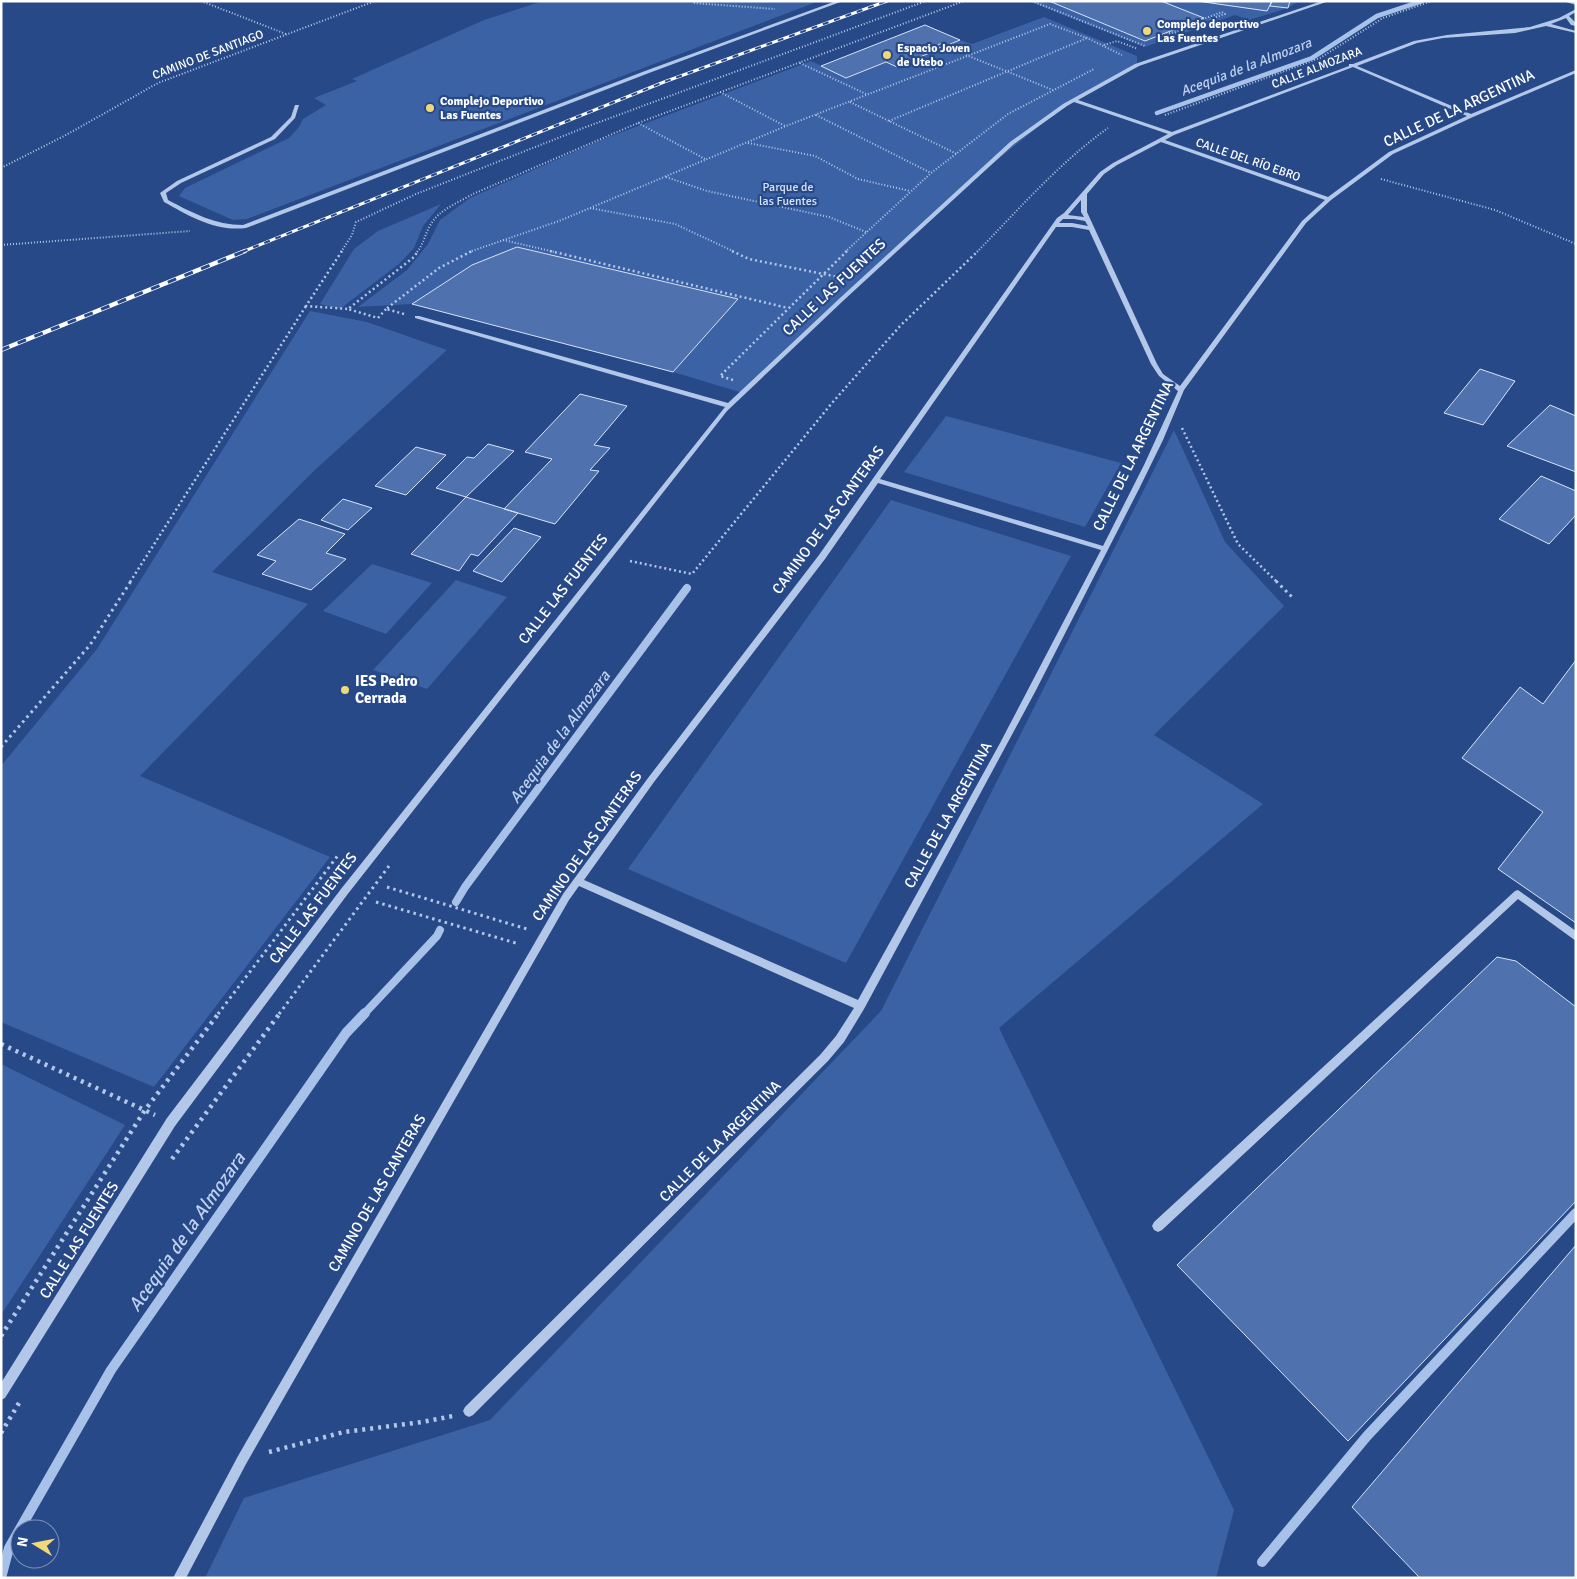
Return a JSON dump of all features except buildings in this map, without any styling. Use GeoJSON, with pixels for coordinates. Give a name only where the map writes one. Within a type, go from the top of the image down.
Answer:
{"type":"FeatureCollection","features":[{"type":"Feature","properties":{"kind":"street"},"geometry":{"type":"LineString","coordinates":[[297,106],[293,117],[273,138],[179,182],[163,193],[166,201],[198,218],[222,227],[244,227],[647,72],[841,1]]}},
{"type":"Feature","properties":{"kind":"street","name":"CALLE LAS FUENTES"},"geometry":{"type":"LineString","coordinates":[[1,1394],[171,1122],[344,892],[730,406],[860,282],[1012,143],[1074,100],[1137,65],[1327,1]]}},
{"type":"Feature","properties":{"kind":"street"},"geometry":{"type":"LineString","coordinates":[[1568,1],[1576,4]]}},
{"type":"Feature","properties":{"kind":"street","name":"CALLE ALMOZARA"},"geometry":{"type":"LineString","coordinates":[[1084,193],[1097,178],[1114,164],[1172,134],[1350,66],[1416,42],[1451,36],[1539,28],[1576,10]]}},
{"type":"Feature","properties":{"kind":"street"},"geometry":{"type":"LineString","coordinates":[[1567,16],[1572,24],[1576,25]]}},
{"type":"Feature","properties":{"kind":"street"},"geometry":{"type":"LineString","coordinates":[[1547,25],[1576,32]]}},
{"type":"Feature","properties":{"kind":"street"},"geometry":{"type":"LineString","coordinates":[[1350,66],[1471,116]]}},
{"type":"Feature","properties":{"kind":"street","name":"CALLE DE LA ARGENTINA"},"geometry":{"type":"LineString","coordinates":[[469,1411],[824,1058],[840,1039],[860,1006],[1016,721],[1105,549],[1181,390],[1304,222],[1329,199],[1391,153],[1576,71]]}},
{"type":"Feature","properties":{"kind":"street"},"geometry":{"type":"LineString","coordinates":[[1074,100],[1172,134]]}},
{"type":"Feature","properties":{"kind":"street","name":"CALLE DEL RÍO EBRO"},"geometry":{"type":"LineString","coordinates":[[1161,140],[1329,199]]}},
{"type":"Feature","properties":{"kind":"street"},"geometry":{"type":"LineString","coordinates":[[1084,193],[1083,204],[1088,220],[1154,364],[1161,375],[1181,390]]}},
{"type":"Feature","properties":{"kind":"street","name":"CAMINO DE LAS CANTERAS"},"geometry":{"type":"LineString","coordinates":[[179,1578],[242,1460],[539,941],[577,881],[651,780],[822,557],[1055,225],[1084,193]]}},
{"type":"Feature","properties":{"kind":"street"},"geometry":{"type":"LineString","coordinates":[[1062,217],[1088,220]]}},
{"type":"Feature","properties":{"kind":"street"},"geometry":{"type":"LineString","coordinates":[[1055,225],[1072,225],[1093,229]]}},
{"type":"Feature","properties":{"kind":"street"},"geometry":{"type":"LineString","coordinates":[[417,318],[730,406]]}},
{"type":"Feature","properties":{"kind":"street"},"geometry":{"type":"LineString","coordinates":[[876,480],[1105,549]]}},
{"type":"Feature","properties":{"kind":"street"},"geometry":{"type":"LineString","coordinates":[[577,881],[860,1006]]}},
{"type":"Feature","properties":{"kind":"street"},"geometry":{"type":"LineString","coordinates":[[1158,1226],[1518,894],[1576,937]]}},
{"type":"Feature","properties":{"kind":"path"},"geometry":{"type":"LineString","coordinates":[[201,1],[286,34]]}},
{"type":"Feature","properties":{"kind":"path","name":"CAMINO DE SANTIAGO"},"geometry":{"type":"LineString","coordinates":[[1,168],[66,135],[158,83],[375,1]]}},
{"type":"Feature","properties":{"kind":"path"},"geometry":{"type":"LineString","coordinates":[[694,1],[693,3],[782,9]]}},
{"type":"Feature","properties":{"kind":"path"},"geometry":{"type":"LineString","coordinates":[[1,747],[90,645],[352,236],[356,222],[416,194],[586,128],[926,1]]}},
{"type":"Feature","properties":{"kind":"path"},"geometry":{"type":"LineString","coordinates":[[348,309],[414,257],[422,246],[423,238],[432,221],[449,206],[638,123],[964,1]]}},
{"type":"Feature","properties":{"kind":"path"},"geometry":{"type":"LineString","coordinates":[[1032,1],[1147,47]]}},
{"type":"Feature","properties":{"kind":"path"},"geometry":{"type":"LineString","coordinates":[[1165,115],[1320,58],[1383,18],[1432,1]]}},
{"type":"Feature","properties":{"kind":"path"},"geometry":{"type":"LineString","coordinates":[[1167,34],[1171,35],[1213,20]]}},
{"type":"Feature","properties":{"kind":"path"},"geometry":{"type":"LineString","coordinates":[[306,306],[348,309],[378,318],[386,309],[438,268],[474,250],[590,208],[786,126],[1050,24],[1123,54],[1114,59]]}},
{"type":"Feature","properties":{"kind":"path"},"geometry":{"type":"LineString","coordinates":[[890,121],[1087,38]]}},
{"type":"Feature","properties":{"kind":"path"},"geometry":{"type":"LineString","coordinates":[[1103,46],[1117,41],[1135,48]]}},
{"type":"Feature","properties":{"kind":"path"},"geometry":{"type":"LineString","coordinates":[[966,55],[1054,90]]}},
{"type":"Feature","properties":{"kind":"path"},"geometry":{"type":"LineString","coordinates":[[799,62],[867,95]]}},
{"type":"Feature","properties":{"kind":"path"},"geometry":{"type":"LineString","coordinates":[[717,403],[738,382],[720,376],[866,232],[931,173],[1008,114],[1097,68]]}},
{"type":"Feature","properties":{"kind":"path"},"geometry":{"type":"LineString","coordinates":[[720,92],[786,126]]}},
{"type":"Feature","properties":{"kind":"path"},"geometry":{"type":"LineString","coordinates":[[849,102],[957,154]]}},
{"type":"Feature","properties":{"kind":"path"},"geometry":{"type":"LineString","coordinates":[[816,115],[931,173]]}},
{"type":"Feature","properties":{"kind":"path"},"geometry":{"type":"LineString","coordinates":[[638,123],[705,159]]}},
{"type":"Feature","properties":{"kind":"path"},"geometry":{"type":"LineString","coordinates":[[630,561],[692,574],[826,411],[900,326],[957,273],[1061,166],[1087,143],[1113,126]]}},
{"type":"Feature","properties":{"kind":"path"},"geometry":{"type":"LineString","coordinates":[[747,142],[815,156],[858,179],[911,191]]}},
{"type":"Feature","properties":{"kind":"path"},"geometry":{"type":"LineString","coordinates":[[1363,174],[1494,210],[1576,244]]}},
{"type":"Feature","properties":{"kind":"path"},"geometry":{"type":"LineString","coordinates":[[666,177],[725,195],[829,217],[866,232]]}},
{"type":"Feature","properties":{"kind":"path"},"geometry":{"type":"LineString","coordinates":[[590,208],[675,224],[749,259],[860,282]]}},
{"type":"Feature","properties":{"kind":"path"},"geometry":{"type":"LineString","coordinates":[[1,245],[203,231],[222,227]]}},
{"type":"Feature","properties":{"kind":"path"},"geometry":{"type":"LineString","coordinates":[[502,240],[788,308]]}},
{"type":"Feature","properties":{"kind":"path"},"geometry":{"type":"LineString","coordinates":[[386,309],[417,318]]}},
{"type":"Feature","properties":{"kind":"path"},"geometry":{"type":"LineString","coordinates":[[1173,410],[1238,544],[1293,598]]}},
{"type":"Feature","properties":{"kind":"path"},"geometry":{"type":"LineString","coordinates":[[1,1336],[145,1110],[339,854]]}},
{"type":"Feature","properties":{"kind":"path"},"geometry":{"type":"LineString","coordinates":[[168,1164],[394,860]]}},
{"type":"Feature","properties":{"kind":"path"},"geometry":{"type":"LineString","coordinates":[[376,902],[518,944],[527,928],[388,887]]}},
{"type":"Feature","properties":{"kind":"path"},"geometry":{"type":"LineString","coordinates":[[524,935],[539,941]]}},
{"type":"Feature","properties":{"kind":"path"},"geometry":{"type":"LineString","coordinates":[[1,1044],[171,1122]]}},
{"type":"Feature","properties":{"kind":"path"},"geometry":{"type":"LineString","coordinates":[[1,1433],[21,1402]]}},
{"type":"Feature","properties":{"kind":"path"},"geometry":{"type":"LineString","coordinates":[[242,1460],[322,1436],[372,1428],[433,1422],[469,1411]]}},
{"type":"Feature","properties":{"kind":"green space","name":"Complejo Deportivo Las Fuentes"},"geometry":{"type":"Polygon","coordinates":[[[543,1],[819,1],[247,219],[233,220],[179,196],[185,188],[289,138],[299,127],[303,119],[326,105],[314,98],[357,81],[352,79],[484,20],[543,1]]]}},
{"type":"Feature","properties":{"kind":"green space","name":"Complejo deportivo Las Fuentes"},"geometry":{"type":"Polygon","coordinates":[[[1028,1],[1299,1],[1288,8],[1249,20],[1235,15],[1145,47],[1028,1]]]}},
{"type":"Feature","properties":{"kind":"green space","name":"Parque de las Fuentes"},"geometry":{"type":"Polygon","coordinates":[[[1044,17],[1137,56],[1137,65],[1065,105],[970,182],[743,393],[673,372],[738,299],[518,247],[472,265],[412,304],[358,307],[407,270],[428,244],[440,220],[470,198],[601,140],[811,61],[847,78],[886,62],[897,66],[940,48],[936,46],[939,45],[960,40],[972,44],[1044,17]]]}},
{"type":"Feature","properties":{"kind":"green space"},"geometry":{"type":"Polygon","coordinates":[[[441,204],[423,226],[414,248],[400,263],[340,309],[320,304],[354,249],[378,231],[441,204]]]}},
{"type":"Feature","properties":{"kind":"green space"},"geometry":{"type":"Polygon","coordinates":[[[310,311],[367,322],[447,350],[316,469],[212,572],[308,604],[140,776],[330,857],[154,1087],[1,1022],[1,766],[97,649],[310,311]]]}},
{"type":"Feature","properties":{"kind":"green space"},"geometry":{"type":"Polygon","coordinates":[[[946,416],[1121,463],[1085,527],[904,472],[946,416]]]}},
{"type":"Feature","properties":{"kind":"green space"},"geometry":{"type":"Polygon","coordinates":[[[1174,430],[1225,542],[1284,606],[1154,735],[1263,804],[999,1028],[1234,1510],[1216,1578],[205,1578],[244,1498],[490,1420],[881,1011],[1174,430]]]}},
{"type":"Feature","properties":{"kind":"green space"},"geometry":{"type":"Polygon","coordinates":[[[891,500],[1071,556],[846,963],[628,869],[891,500]]]}},
{"type":"Feature","properties":{"kind":"green space"},"geometry":{"type":"Polygon","coordinates":[[[372,564],[432,583],[386,634],[323,611],[372,564]]]}},
{"type":"Feature","properties":{"kind":"green space"},"geometry":{"type":"Polygon","coordinates":[[[456,580],[507,597],[427,689],[373,670],[456,580]]]}},
{"type":"Feature","properties":{"kind":"green space"},"geometry":{"type":"Polygon","coordinates":[[[1,1064],[125,1125],[1,1315],[1,1064]]]}},
{"type":"Feature","properties":{"kind":"waterway","name":"Acequia de la Almozara"},"geometry":{"type":"LineString","coordinates":[[1157,113],[1312,58],[1377,16],[1422,1]]}},
{"type":"Feature","properties":{"kind":"waterway","name":"Acequia de la Almozara"},"geometry":{"type":"LineString","coordinates":[[456,902],[465,887],[687,588]]}},
{"type":"Feature","properties":{"kind":"waterway","name":"Acequia de la Almozara"},"geometry":{"type":"LineString","coordinates":[[364,1014],[437,936],[440,930]]}},
{"type":"Feature","properties":{"kind":"waterway","name":"Acequia de la Almozara"},"geometry":{"type":"LineString","coordinates":[[1,1578],[9,1548],[111,1370],[346,1033],[365,1013]]}},
{"type":"Feature","properties":{"kind":"waterway"},"geometry":{"type":"LineString","coordinates":[[1262,1562],[1367,1436],[1576,1213]]}},
{"type":"Feature","properties":{"kind":"railway"},"geometry":{"type":"LineString","coordinates":[[242,252],[664,82],[887,1]]}},
{"type":"Feature","properties":{"kind":"railway"},"geometry":{"type":"LineString","coordinates":[[1,350],[245,251]]}},
{"type":"Feature","properties":{"kind":"place","name":"Complejo deportivo Las Fuentes"},"geometry":{"type":"Point","coordinates":[1147,31]}},
{"type":"Feature","properties":{"kind":"place","name":"Espacio Joven de Utebo"},"geometry":{"type":"Point","coordinates":[887,55]}},
{"type":"Feature","properties":{"kind":"place","name":"Complejo Deportivo Las Fuentes"},"geometry":{"type":"Point","coordinates":[430,108]}},
{"type":"Feature","properties":{"kind":"place","name":"IES Pedro Cerrada"},"geometry":{"type":"Point","coordinates":[345,690]}}]}
